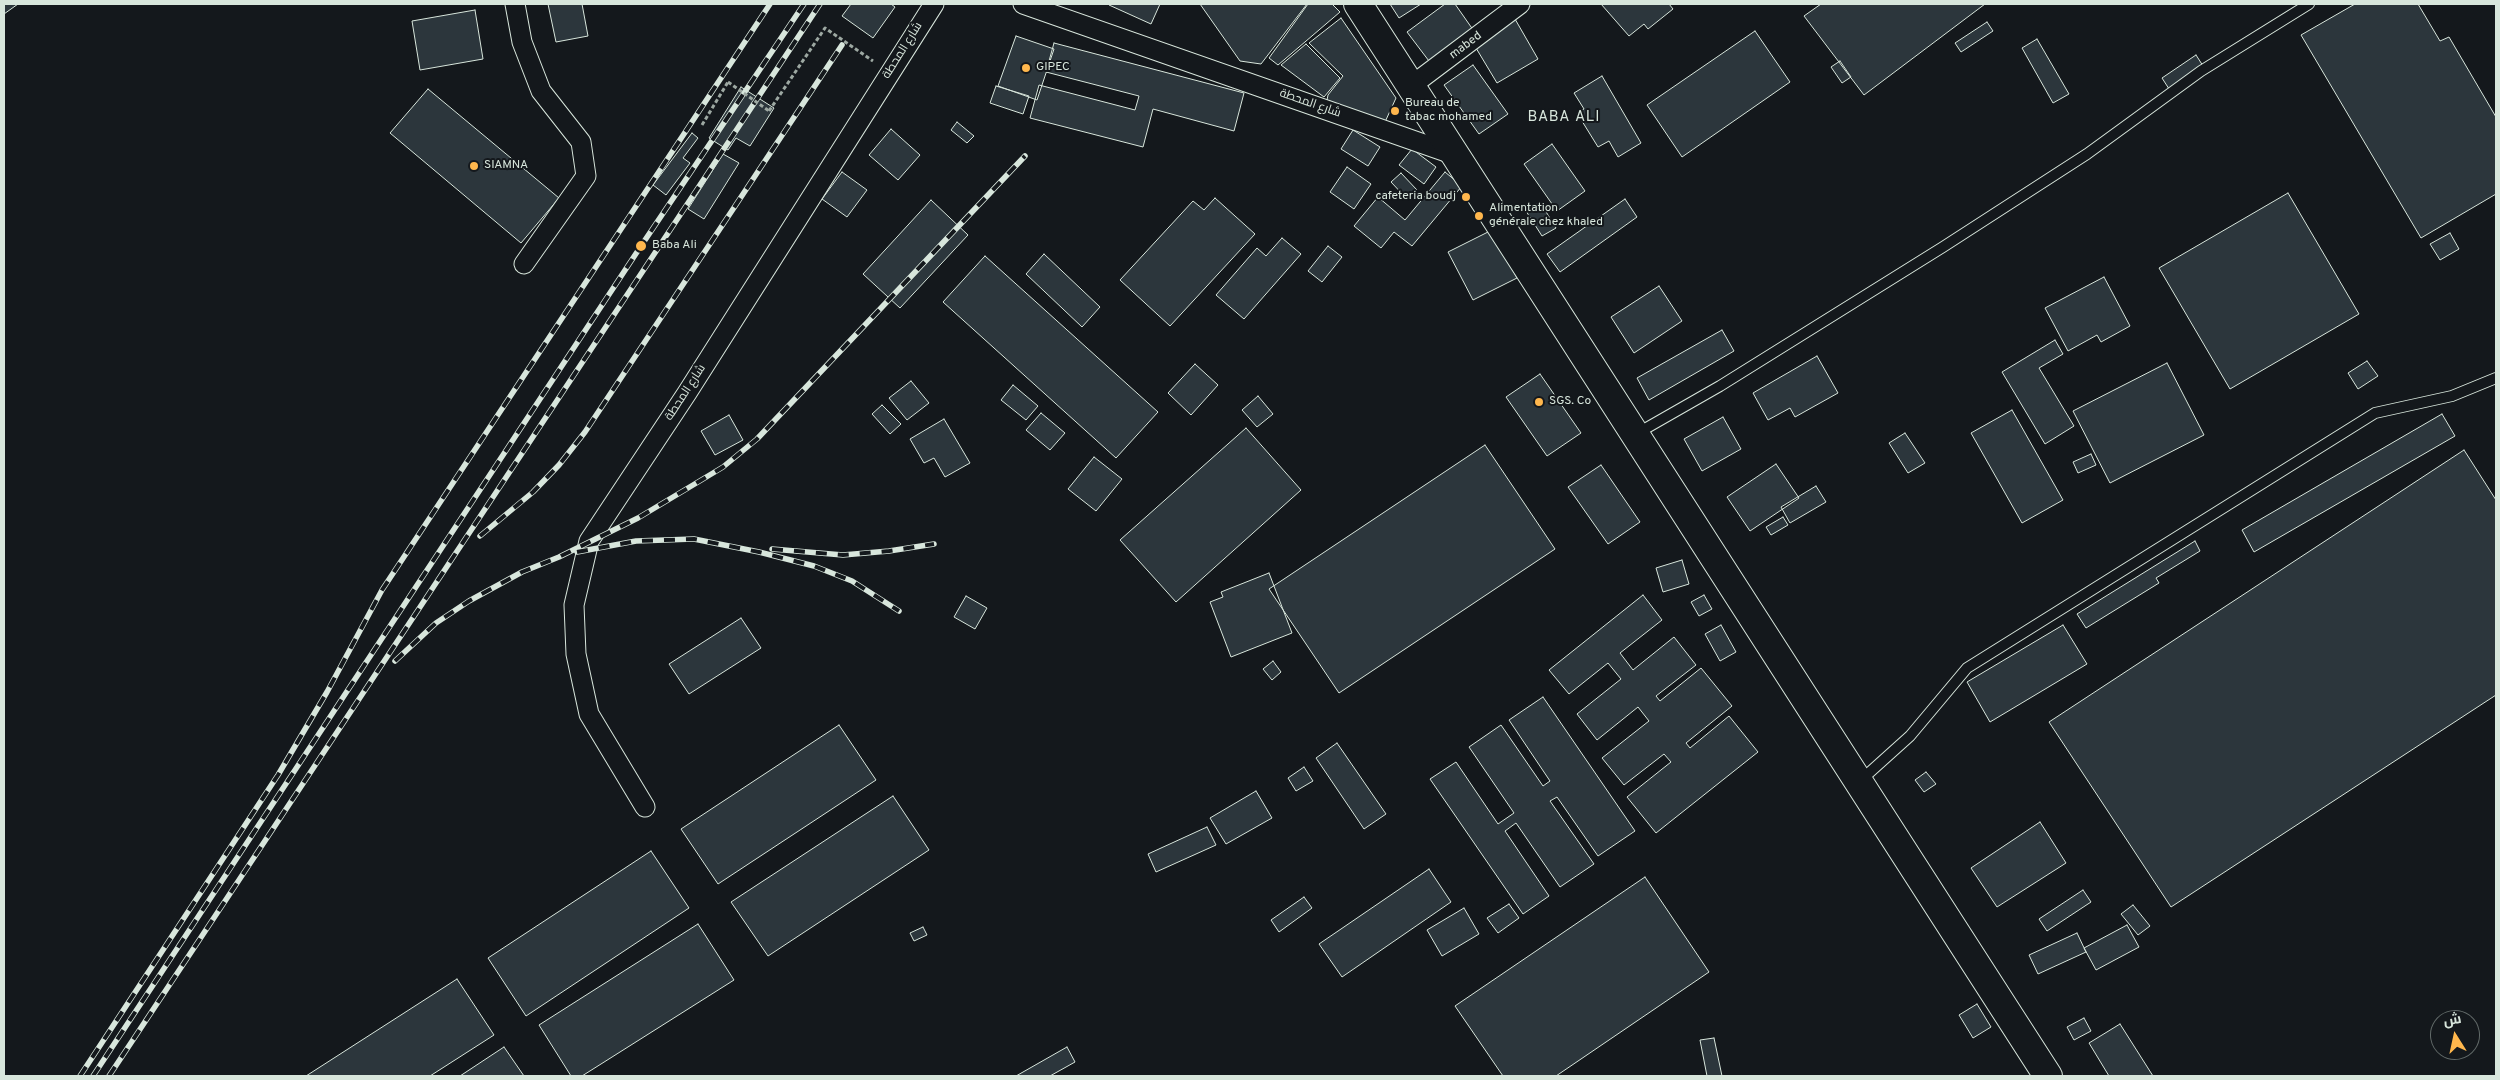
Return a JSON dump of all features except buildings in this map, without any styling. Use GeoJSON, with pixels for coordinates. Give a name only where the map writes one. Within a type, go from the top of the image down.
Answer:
{"type":"FeatureCollection","features":[{"type":"Feature","properties":{"kind":"main road"},"geometry":{"type":"LineString","coordinates":[[1358,4],[2048,1076]]}},
{"type":"Feature","properties":{"kind":"street"},"geometry":{"type":"LineString","coordinates":[[515,4],[522,42],[541,91],[580,142],[586,176],[524,264]]}},
{"type":"Feature","properties":{"kind":"street","name":"شارع المحطة"},"geometry":{"type":"LineString","coordinates":[[645,807],[589,714],[576,654],[574,605],[589,541],[687,392],[934,4]]}},
{"type":"Feature","properties":{"kind":"street","name":"شارع المحطة"},"geometry":{"type":"LineString","coordinates":[[1024,4],[1455,155]]}},
{"type":"Feature","properties":{"kind":"street","name":"mabed"},"geometry":{"type":"LineString","coordinates":[[1411,86],[1520,4]]}},
{"type":"Feature","properties":{"kind":"lane"},"geometry":{"type":"LineString","coordinates":[[1634,435],[1720,386],[1943,247],[2087,154],[2200,70],[2309,4]]}},
{"type":"Feature","properties":{"kind":"lane"},"geometry":{"type":"LineString","coordinates":[[1859,782],[1910,736],[1938,700],[1967,668],[2375,413],[2452,396],[2496,378]]}},
{"type":"Feature","properties":{"kind":"path"},"geometry":{"type":"LineString","coordinates":[[702,125],[728,82],[769,111],[825,28],[890,73]]}},
{"type":"Feature","properties":{"kind":"railway"},"geometry":{"type":"LineString","coordinates":[[80,1076],[278,775],[327,692],[382,590],[770,4]]}},
{"type":"Feature","properties":{"kind":"railway"},"geometry":{"type":"LineString","coordinates":[[93,1076],[641,246],[804,4]]}},
{"type":"Feature","properties":{"kind":"railway"},"geometry":{"type":"LineString","coordinates":[[109,1076],[820,4]]}},
{"type":"Feature","properties":{"kind":"railway"},"geometry":{"type":"LineString","coordinates":[[480,536],[533,492],[559,465],[585,432],[842,45]]}},
{"type":"Feature","properties":{"kind":"railway"},"geometry":{"type":"LineString","coordinates":[[395,661],[436,623],[469,601],[522,572],[559,557],[638,518],[723,467],[757,439],[1025,156]]}},
{"type":"Feature","properties":{"kind":"railway"},"geometry":{"type":"LineString","coordinates":[[577,552],[636,541],[694,539],[759,552],[814,566],[852,581],[899,611]]}},
{"type":"Feature","properties":{"kind":"railway"},"geometry":{"type":"LineString","coordinates":[[772,549],[843,555],[889,551],[934,544]]}},
{"type":"Feature","properties":{"kind":"place","name":"GIPEC"},"geometry":{"type":"Point","coordinates":[1026,68]}},
{"type":"Feature","properties":{"kind":"place","name":"Bureau de tabac mohamed"},"geometry":{"type":"Point","coordinates":[1395,111]}},
{"type":"Feature","properties":{"kind":"place","name":"SIAMNA"},"geometry":{"type":"Point","coordinates":[474,166]}},
{"type":"Feature","properties":{"kind":"place","name":"cafeteria boudj"},"geometry":{"type":"Point","coordinates":[1466,197]}},
{"type":"Feature","properties":{"kind":"place","name":"Alimentation générale chez khaled"},"geometry":{"type":"Point","coordinates":[1479,216]}},
{"type":"Feature","properties":{"kind":"place","name":"Baba Ali"},"geometry":{"type":"Point","coordinates":[641,246]}},
{"type":"Feature","properties":{"kind":"place","name":"SGS. Co"},"geometry":{"type":"Point","coordinates":[1539,402]}},
{"type":"Feature","properties":{"kind":"district","name":"BABA ALI"},"geometry":{"type":"Point","coordinates":[1564,118]}}]}
